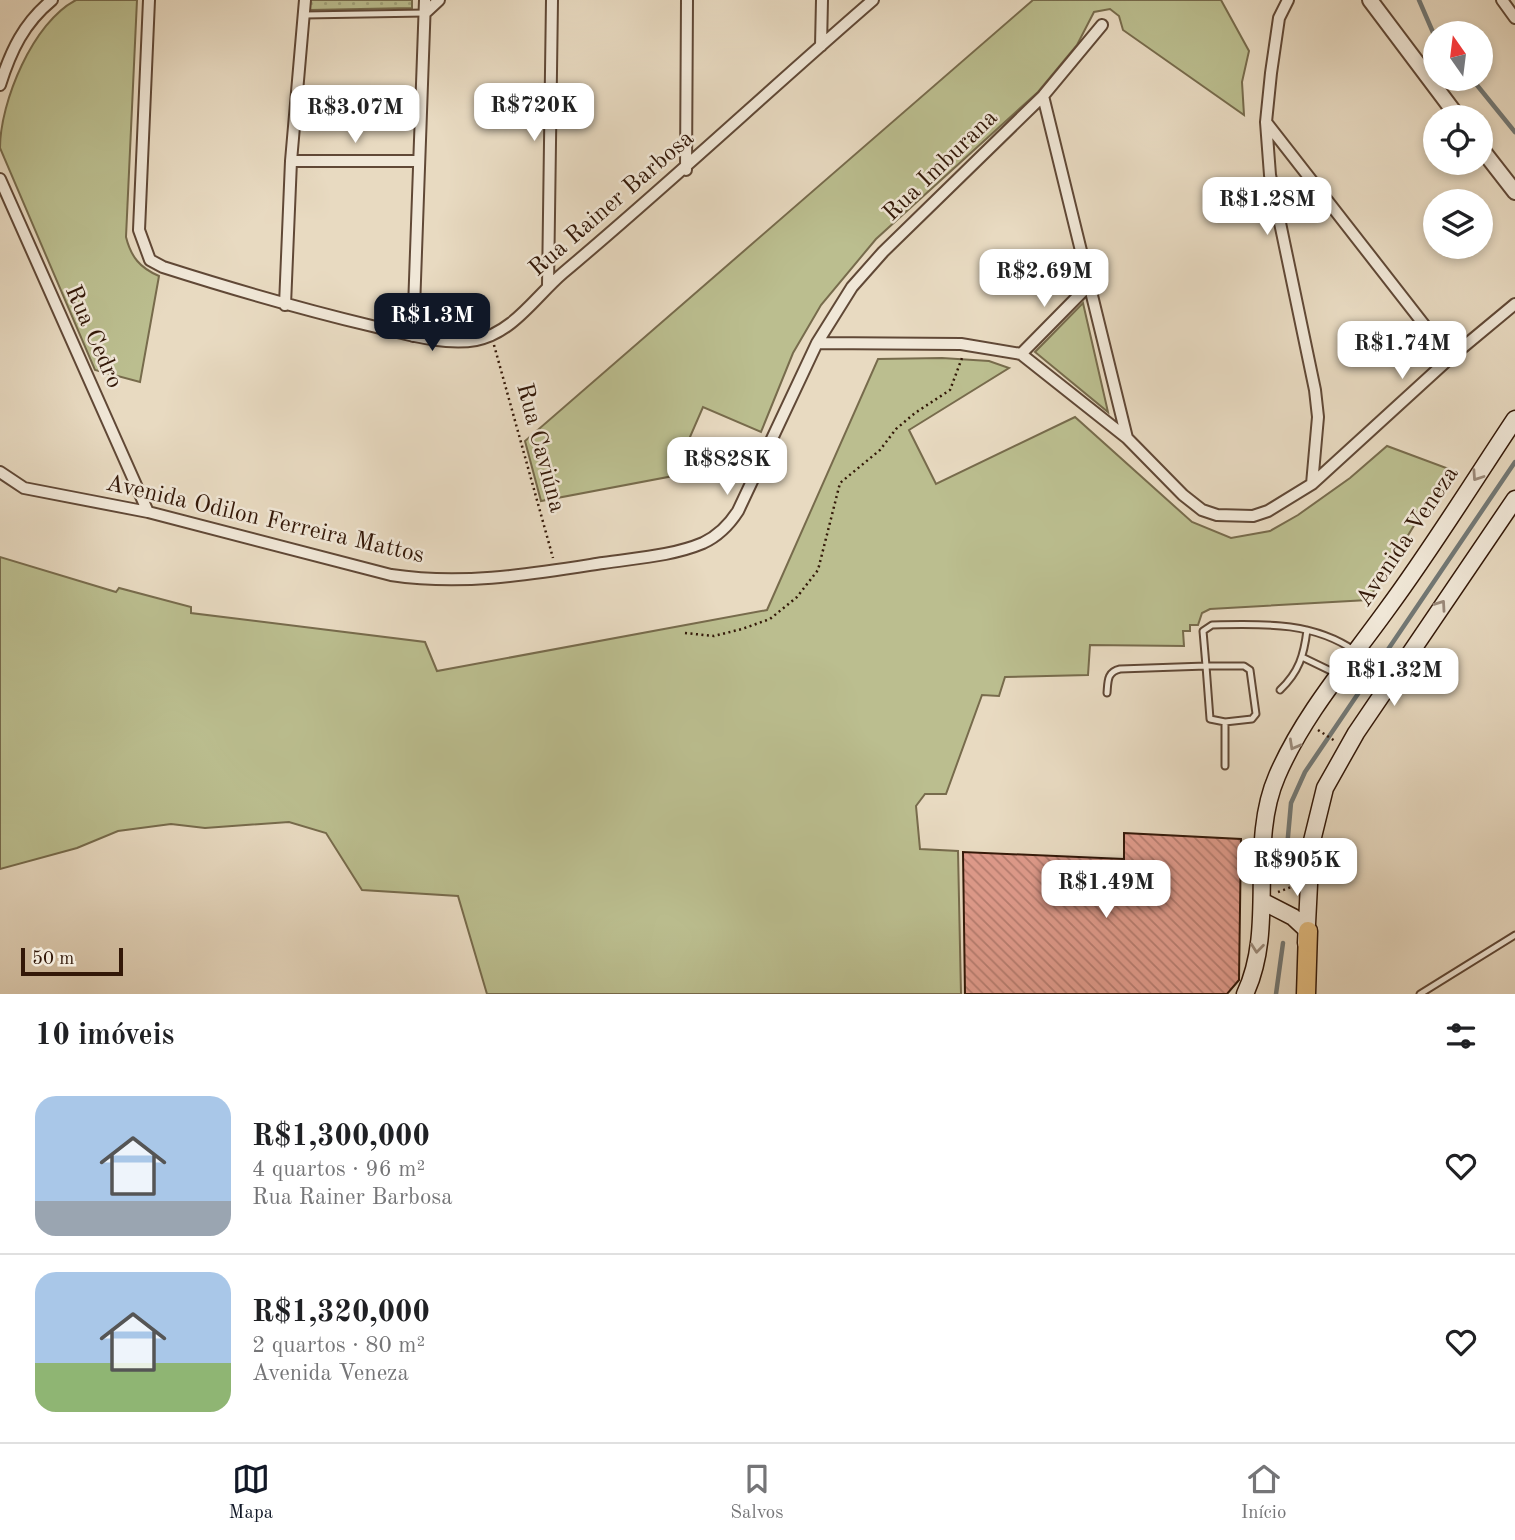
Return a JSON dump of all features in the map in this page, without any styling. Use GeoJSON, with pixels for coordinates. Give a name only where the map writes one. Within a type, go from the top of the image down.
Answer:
{"type":"FeatureCollection","features":[{"type":"Feature","properties":{"kind":"main road","name":"Avenida Veneza"},"geometry":{"type":"LineString","coordinates":[[1245,994],[1256,961],[1267,897],[1263,827],[1268,800],[1294,745],[1515,419]]}},
{"type":"Feature","properties":{"kind":"main road"},"geometry":{"type":"LineString","coordinates":[[1306,994],[1313,831],[1325,788],[1334,767],[1443,601],[1515,499]]}},
{"type":"Feature","properties":{"kind":"main road"},"geometry":{"type":"LineString","coordinates":[[1267,897],[1308,931]]}},
{"type":"Feature","properties":{"kind":"main road"},"geometry":{"type":"LineString","coordinates":[[1298,994],[1308,931]]}},
{"type":"Feature","properties":{"kind":"street"},"geometry":{"type":"LineString","coordinates":[[0,85],[24,29],[31,18],[52,0]]}},
{"type":"Feature","properties":{"kind":"street","name":"Rua Rainer Barbosa"},"geometry":{"type":"LineString","coordinates":[[149,0],[139,230],[150,260],[163,267],[285,305],[413,336],[474,340],[492,335],[517,318],[548,286],[686,170],[873,0]]}},
{"type":"Feature","properties":{"kind":"street"},"geometry":{"type":"LineString","coordinates":[[285,305],[291,161],[305,0]]}},
{"type":"Feature","properties":{"kind":"street"},"geometry":{"type":"LineString","coordinates":[[413,336],[425,0]]}},
{"type":"Feature","properties":{"kind":"street"},"geometry":{"type":"LineString","coordinates":[[425,13],[439,0]]}},
{"type":"Feature","properties":{"kind":"street"},"geometry":{"type":"LineString","coordinates":[[548,286],[552,0]]}},
{"type":"Feature","properties":{"kind":"street"},"geometry":{"type":"LineString","coordinates":[[686,170],[687,0]]}},
{"type":"Feature","properties":{"kind":"street"},"geometry":{"type":"LineString","coordinates":[[821,46],[822,0]]}},
{"type":"Feature","properties":{"kind":"street"},"geometry":{"type":"LineString","coordinates":[[1288,0],[1279,18],[1275,40],[1266,122],[1270,175],[1315,390],[1318,417],[1312,484]]}},
{"type":"Feature","properties":{"kind":"street"},"geometry":{"type":"LineString","coordinates":[[1370,0],[1449,105]]}},
{"type":"Feature","properties":{"kind":"street"},"geometry":{"type":"LineString","coordinates":[[1502,0],[1515,18]]}},
{"type":"Feature","properties":{"kind":"street","name":"Rua Imburana"},"geometry":{"type":"LineString","coordinates":[[817,343],[852,287],[883,252],[1043,96],[1102,25]]}},
{"type":"Feature","properties":{"kind":"street"},"geometry":{"type":"LineString","coordinates":[[1043,96],[1127,438]]}},
{"type":"Feature","properties":{"kind":"street"},"geometry":{"type":"LineString","coordinates":[[1266,122],[1450,358]]}},
{"type":"Feature","properties":{"kind":"street"},"geometry":{"type":"LineString","coordinates":[[291,161],[418,161]]}},
{"type":"Feature","properties":{"kind":"street"},"geometry":{"type":"LineString","coordinates":[[1493,163],[1515,192]]}},
{"type":"Feature","properties":{"kind":"street","name":"Rua Cedro"},"geometry":{"type":"LineString","coordinates":[[0,179],[148,512]]}},
{"type":"Feature","properties":{"kind":"street"},"geometry":{"type":"LineString","coordinates":[[1021,354],[1089,285]]}},
{"type":"Feature","properties":{"kind":"street"},"geometry":{"type":"LineString","coordinates":[[817,343],[961,344],[1021,354],[1127,438],[1183,495],[1202,510],[1217,515],[1260,514],[1287,501],[1312,484],[1450,358],[1515,304]]}},
{"type":"Feature","properties":{"kind":"street","name":"Avenida Odilon Ferreira Mattos"},"geometry":{"type":"LineString","coordinates":[[0,472],[24,488],[148,512],[391,575],[429,580],[503,578],[665,554],[702,543],[730,523],[817,343]]}},
{"type":"Feature","properties":{"kind":"lane"},"geometry":{"type":"LineString","coordinates":[[304,15],[425,13]]}},
{"type":"Feature","properties":{"kind":"lane"},"geometry":{"type":"LineString","coordinates":[[1107,693],[1108,676],[1112,671],[1120,669],[1206,666],[1244,666],[1253,675],[1256,714],[1247,721],[1213,722],[1208,715],[1206,666],[1203,631],[1206,626],[1288,624],[1337,639],[1356,651]]}},
{"type":"Feature","properties":{"kind":"lane"},"geometry":{"type":"LineString","coordinates":[[1280,690],[1304,658],[1307,630]]}},
{"type":"Feature","properties":{"kind":"lane"},"geometry":{"type":"LineString","coordinates":[[1304,658],[1340,675]]}},
{"type":"Feature","properties":{"kind":"lane"},"geometry":{"type":"LineString","coordinates":[[1225,722],[1225,766]]}},
{"type":"Feature","properties":{"kind":"lane"},"geometry":{"type":"LineString","coordinates":[[1420,994],[1515,935]]}},
{"type":"Feature","properties":{"kind":"path","name":"Rua Caviúna"},"geometry":{"type":"LineString","coordinates":[[492,335],[557,570]]}},
{"type":"Feature","properties":{"kind":"path"},"geometry":{"type":"LineString","coordinates":[[685,633],[714,636],[742,629],[770,619],[797,597],[818,570],[840,483],[880,450],[896,429],[950,390],[960,367]]}},
{"type":"Feature","properties":{"kind":"path"},"geometry":{"type":"LineString","coordinates":[[1318,730],[1335,741]]}},
{"type":"Feature","properties":{"kind":"path"},"geometry":{"type":"LineString","coordinates":[[1267,897],[1299,884]]}},
{"type":"Feature","properties":{"kind":"green space"},"geometry":{"type":"Polygon","coordinates":[[[76,0],[137,0],[126,237],[137,261],[159,276],[140,382],[95,370],[0,148],[6,109],[22,65],[46,26],[60,11],[76,0]]]}},
{"type":"Feature","properties":{"kind":"green space"},"geometry":{"type":"Polygon","coordinates":[[[310,0],[412,0],[412,8],[309,10],[310,0]]]}},
{"type":"Feature","properties":{"kind":"green space"},"geometry":{"type":"Polygon","coordinates":[[[1033,0],[1221,0],[1249,51],[1242,82],[1244,115],[1123,30],[1119,16],[1110,9],[1094,12],[1077,45],[1038,92],[876,239],[821,305],[793,353],[761,432],[703,407],[673,476],[541,501],[525,441],[1033,0]]]}},
{"type":"Feature","properties":{"kind":"green space"},"geometry":{"type":"Polygon","coordinates":[[[1083,303],[1108,412],[1035,352],[1083,303]]]}},
{"type":"Feature","properties":{"kind":"green space"},"geometry":{"type":"Polygon","coordinates":[[[942,358],[989,361],[1009,368],[909,430],[936,484],[1075,417],[1192,522],[1231,538],[1270,531],[1298,515],[1350,478],[1387,446],[1449,469],[1368,600],[1210,609],[1202,613],[1198,625],[1190,625],[1190,631],[1183,631],[1184,646],[1090,645],[1088,675],[1005,677],[999,696],[982,695],[946,794],[925,794],[916,806],[920,849],[958,851],[961,994],[487,994],[458,896],[362,890],[326,833],[289,822],[205,828],[171,824],[118,831],[77,848],[0,869],[0,557],[116,592],[119,588],[191,607],[191,613],[425,642],[437,671],[767,610],[878,359],[942,358]]]}},
{"type":"Feature","properties":{"kind":"building"},"geometry":{"type":"Polygon","coordinates":[[[1124,833],[1241,839],[1239,980],[1227,994],[965,994],[963,852],[1124,859],[1124,833]]]}},
{"type":"Feature","properties":{"kind":"waterway"},"geometry":{"type":"LineString","coordinates":[[1419,0],[1428,21]]}},
{"type":"Feature","properties":{"kind":"waterway"},"geometry":{"type":"LineString","coordinates":[[1482,91],[1515,132]]}},
{"type":"Feature","properties":{"kind":"waterway"},"geometry":{"type":"LineString","coordinates":[[1284,881],[1291,803],[1305,772],[1515,462]]}},
{"type":"Feature","properties":{"kind":"waterway"},"geometry":{"type":"LineString","coordinates":[[1276,994],[1283,943]]}}]}
